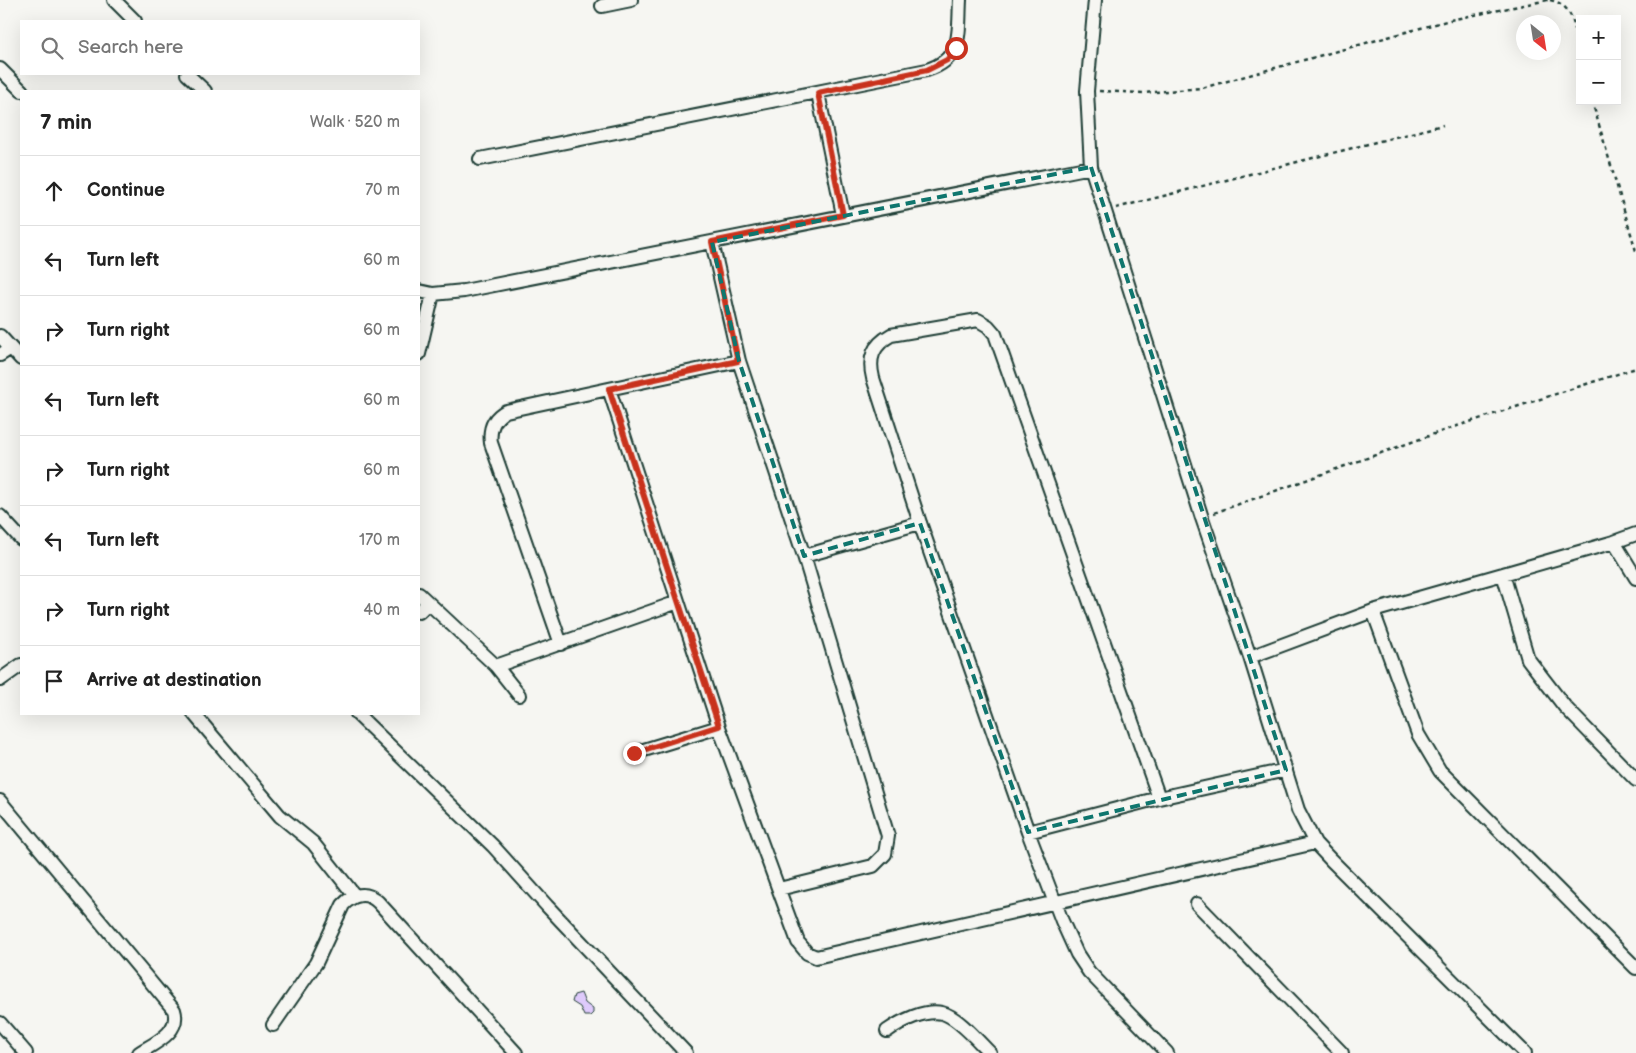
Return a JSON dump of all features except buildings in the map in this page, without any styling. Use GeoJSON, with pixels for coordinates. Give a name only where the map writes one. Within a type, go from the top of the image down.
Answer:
{"type":"FeatureCollection","features":[{"type":"Feature","properties":{"kind":"street"},"geometry":{"type":"LineString","coordinates":[[114,0],[134,20]]}},
{"type":"Feature","properties":{"kind":"street"},"geometry":{"type":"LineString","coordinates":[[602,6],[631,0]]}},
{"type":"Feature","properties":{"kind":"street"},"geometry":{"type":"LineString","coordinates":[[480,158],[818,93],[927,70],[942,63],[951,56],[956,48],[960,0]]}},
{"type":"Feature","properties":{"kind":"street"},"geometry":{"type":"LineString","coordinates":[[1095,0],[1087,91],[1091,167],[1202,518],[1250,657],[1298,810],[1315,843],[1525,1053]]}},
{"type":"Feature","properties":{"kind":"street"},"geometry":{"type":"LineString","coordinates":[[0,69],[21,90]]}},
{"type":"Feature","properties":{"kind":"street"},"geometry":{"type":"LineString","coordinates":[[188,75],[203,90]]}},
{"type":"Feature","properties":{"kind":"street"},"geometry":{"type":"LineString","coordinates":[[818,93],[843,215]]}},
{"type":"Feature","properties":{"kind":"street"},"geometry":{"type":"LineString","coordinates":[[420,291],[433,294],[464,292],[1091,167]]}},
{"type":"Feature","properties":{"kind":"street"},"geometry":{"type":"LineString","coordinates":[[712,242],[738,361],[804,556],[888,836],[885,854],[873,866],[779,889]]}},
{"type":"Feature","properties":{"kind":"street"},"geometry":{"type":"LineString","coordinates":[[420,350],[433,294]]}},
{"type":"Feature","properties":{"kind":"street"},"geometry":{"type":"LineString","coordinates":[[1158,798],[998,343],[988,326],[978,320],[890,335],[882,340],[871,355],[870,365],[873,378],[920,523],[1028,832],[1055,902],[1077,954],[1089,972],[1167,1053]]}},
{"type":"Feature","properties":{"kind":"street"},"geometry":{"type":"LineString","coordinates":[[0,336],[5,351],[20,358]]}},
{"type":"Feature","properties":{"kind":"street"},"geometry":{"type":"LineString","coordinates":[[561,644],[492,443],[491,427],[499,415],[506,411],[738,361]]}},
{"type":"Feature","properties":{"kind":"street"},"geometry":{"type":"LineString","coordinates":[[609,389],[719,726],[798,942],[807,953],[816,958],[1315,843]]}},
{"type":"Feature","properties":{"kind":"street"},"geometry":{"type":"LineString","coordinates":[[0,516],[20,538]]}},
{"type":"Feature","properties":{"kind":"street"},"geometry":{"type":"LineString","coordinates":[[804,556],[920,523]]}},
{"type":"Feature","properties":{"kind":"street"},"geometry":{"type":"LineString","coordinates":[[1250,657],[1373,611],[1636,534]]}},
{"type":"Feature","properties":{"kind":"street"},"geometry":{"type":"LineString","coordinates":[[1614,542],[1636,578]]}},
{"type":"Feature","properties":{"kind":"street"},"geometry":{"type":"LineString","coordinates":[[1503,574],[1528,659],[1565,707],[1636,780]]}},
{"type":"Feature","properties":{"kind":"street"},"geometry":{"type":"LineString","coordinates":[[496,666],[678,602]]}},
{"type":"Feature","properties":{"kind":"street"},"geometry":{"type":"LineString","coordinates":[[424,608],[496,666],[519,695]]}},
{"type":"Feature","properties":{"kind":"street"},"geometry":{"type":"LineString","coordinates":[[1373,611],[1418,734],[1440,771],[1636,968]]}},
{"type":"Feature","properties":{"kind":"street"},"geometry":{"type":"LineString","coordinates":[[0,680],[20,666]]}},
{"type":"Feature","properties":{"kind":"street"},"geometry":{"type":"LineString","coordinates":[[195,715],[280,816],[313,844],[355,896]]}},
{"type":"Feature","properties":{"kind":"street"},"geometry":{"type":"LineString","coordinates":[[359,715],[493,846],[546,906],[686,1053]]}},
{"type":"Feature","properties":{"kind":"street"},"geometry":{"type":"LineString","coordinates":[[634,753],[719,726]]}},
{"type":"Feature","properties":{"kind":"street"},"geometry":{"type":"LineString","coordinates":[[1028,832],[1158,798],[1286,770]]}},
{"type":"Feature","properties":{"kind":"street"},"geometry":{"type":"LineString","coordinates":[[0,801],[174,1010],[175,1023],[172,1030],[140,1053]]}},
{"type":"Feature","properties":{"kind":"street"},"geometry":{"type":"LineString","coordinates":[[273,1025],[316,963],[342,905],[355,896],[367,896],[378,902],[516,1053]]}},
{"type":"Feature","properties":{"kind":"street"},"geometry":{"type":"LineString","coordinates":[[1197,904],[1342,1053]]}},
{"type":"Feature","properties":{"kind":"street"},"geometry":{"type":"LineString","coordinates":[[887,1031],[911,1018],[942,1013],[955,1020],[990,1053]]}},
{"type":"Feature","properties":{"kind":"street"},"geometry":{"type":"LineString","coordinates":[[0,1023],[26,1053]]}},
{"type":"Feature","properties":{"kind":"path"},"geometry":{"type":"LineString","coordinates":[[1087,91],[1144,93],[1202,88],[1450,20],[1549,0],[1562,2],[1569,10],[1576,37]]}},
{"type":"Feature","properties":{"kind":"path"},"geometry":{"type":"LineString","coordinates":[[1593,105],[1636,251]]}},
{"type":"Feature","properties":{"kind":"path"},"geometry":{"type":"LineString","coordinates":[[1105,210],[1443,125]]}},
{"type":"Feature","properties":{"kind":"path"},"geometry":{"type":"LineString","coordinates":[[1202,518],[1448,430],[1636,368]]}},
{"type":"Feature","properties":{"kind":"highlighted area"},"geometry":{"type":"Polygon","coordinates":[[[1091,167],[1286,770],[1028,832],[920,523],[804,556],[739,361],[712,242],[1091,167]]]}},
{"type":"Feature","properties":{"kind":"route"},"geometry":{"type":"LineString","coordinates":[[634,753],[719,726],[609,389],[738,361],[712,242],[843,215],[818,93],[927,70],[947,60],[956,48]]}}]}
